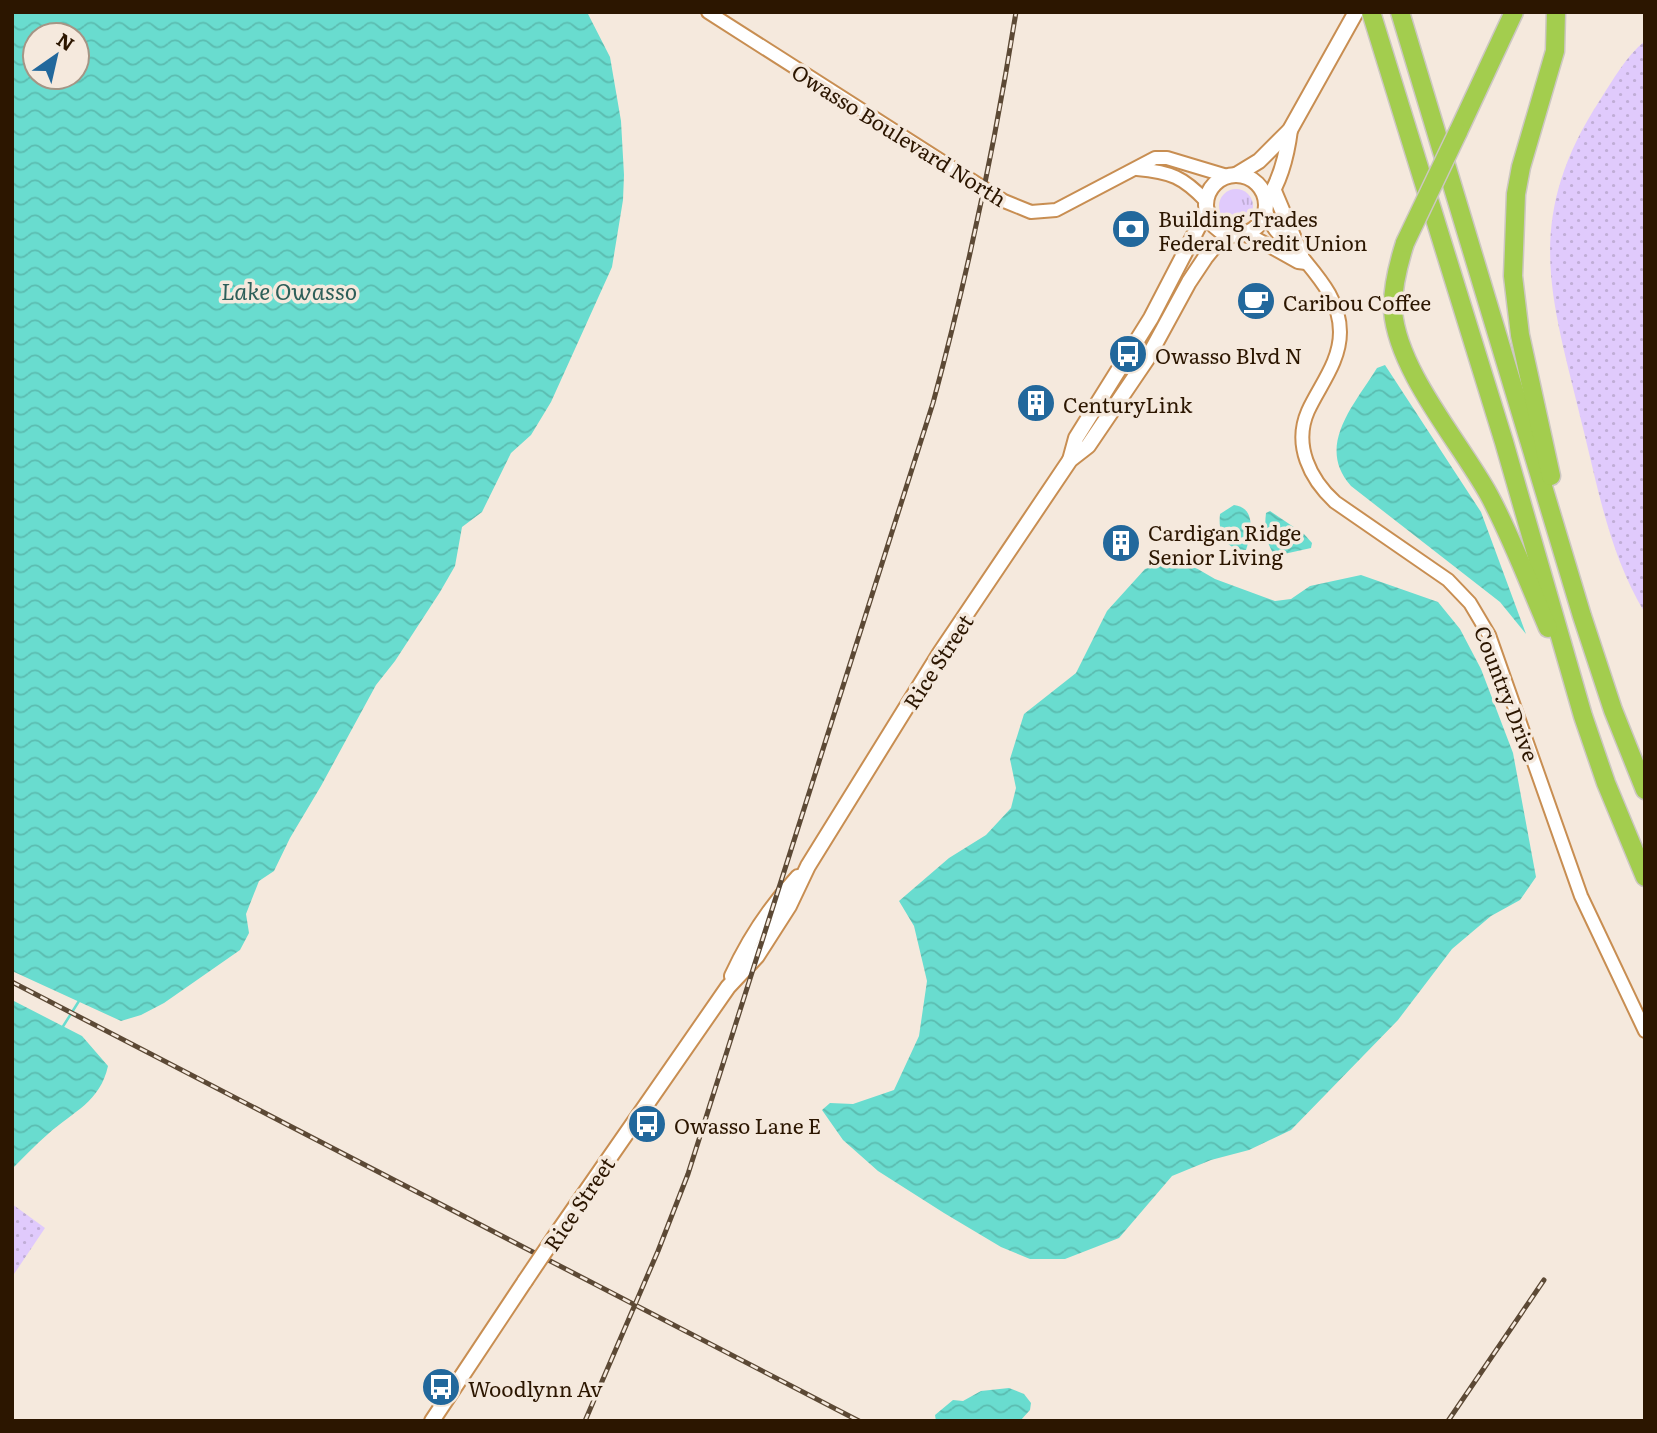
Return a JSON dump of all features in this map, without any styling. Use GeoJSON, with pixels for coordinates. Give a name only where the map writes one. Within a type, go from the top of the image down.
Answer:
{"type":"FeatureCollection","features":[{"type":"Feature","properties":{"kind":"highway"},"geometry":{"type":"LineString","coordinates":[[1371,12],[1501,431],[1583,716],[1606,782]]}},
{"type":"Feature","properties":{"kind":"highway"},"geometry":{"type":"LineString","coordinates":[[1399,12],[1582,616],[1613,710],[1645,790]]}},
{"type":"Feature","properties":{"kind":"highway"},"geometry":{"type":"LineString","coordinates":[[1514,12],[1405,243],[1395,277],[1393,310],[1396,331],[1404,352],[1440,418],[1478,476],[1503,525],[1552,637],[1645,877]]}},
{"type":"Feature","properties":{"kind":"highway"},"geometry":{"type":"LineString","coordinates":[[1557,16],[1555,51],[1519,176],[1514,218],[1513,295],[1582,616]]}},
{"type":"Feature","properties":{"kind":"main road"},"geometry":{"type":"LineString","coordinates":[[1290,130],[1288,148],[1257,227],[1236,234],[1215,226],[1207,206],[1213,186],[1259,161],[1290,130],[1354,16]]}},
{"type":"Feature","properties":{"kind":"main road"},"geometry":{"type":"LineString","coordinates":[[1231,176],[1253,180],[1259,186],[1304,260]]}},
{"type":"Feature","properties":{"kind":"main road","name":"Rice Street"},"geometry":{"type":"LineString","coordinates":[[1070,460],[1076,438],[1151,318],[1207,206]]}},
{"type":"Feature","properties":{"kind":"main road","name":"Rice Street"},"geometry":{"type":"LineString","coordinates":[[432,1421],[558,1232],[728,987],[745,947],[779,898],[808,866],[940,653],[1070,460],[1088,446],[1140,370],[1205,258],[1213,248],[1236,234]]}},
{"type":"Feature","properties":{"kind":"street","name":"Owasso Boulevard North"},"geometry":{"type":"LineString","coordinates":[[708,12],[1004,201],[1024,211],[1043,212],[1059,208],[1150,160],[1160,158],[1231,176]]}},
{"type":"Feature","properties":{"kind":"street"},"geometry":{"type":"LineString","coordinates":[[1137,169],[1175,176],[1189,184],[1207,206]]}},
{"type":"Feature","properties":{"kind":"street","name":"Country Drive"},"geometry":{"type":"LineString","coordinates":[[1269,201],[1276,232],[1319,277],[1335,304],[1340,332],[1333,364],[1304,424],[1303,450],[1308,465],[1324,492],[1335,502],[1448,580],[1470,603],[1489,635],[1581,896],[1645,1031]]}},
{"type":"Feature","properties":{"kind":"street","name":"Country Drive"},"geometry":{"type":"LineString","coordinates":[[1236,234],[1255,239],[1298,262],[1304,260]]}},
{"type":"Feature","properties":{"kind":"green space"},"geometry":{"type":"Polygon","coordinates":[[[1645,41],[1645,613],[1623,570],[1601,502],[1562,342],[1550,263],[1552,225],[1559,185],[1575,144],[1620,69],[1645,41]]]}},
{"type":"Feature","properties":{"kind":"green space"},"geometry":{"type":"Polygon","coordinates":[[[1236,189],[1248,194],[1253,206],[1248,218],[1236,223],[1224,218],[1219,206],[1224,194],[1236,189]]]}},
{"type":"Feature","properties":{"kind":"green space"},"geometry":{"type":"Polygon","coordinates":[[[12,1204],[45,1228],[12,1277],[12,1204]]]}},
{"type":"Feature","properties":{"kind":"water","name":"Lake Owasso"},"geometry":{"type":"Polygon","coordinates":[[[12,12],[587,12],[610,57],[621,121],[623,200],[612,267],[551,402],[531,435],[511,453],[482,512],[462,527],[455,566],[395,661],[376,685],[274,871],[259,881],[246,914],[249,933],[240,950],[164,1003],[141,1015],[121,1021],[12,971],[12,12]]]}},
{"type":"Feature","properties":{"kind":"water"},"geometry":{"type":"Polygon","coordinates":[[[1385,365],[1481,512],[1526,634],[1500,602],[1351,486],[1341,471],[1337,456],[1342,425],[1377,368],[1385,365]]]}},
{"type":"Feature","properties":{"kind":"water"},"geometry":{"type":"Polygon","coordinates":[[[1234,505],[1241,507],[1249,516],[1250,530],[1246,550],[1228,544],[1220,528],[1220,514],[1234,505]]]}},
{"type":"Feature","properties":{"kind":"water"},"geometry":{"type":"Polygon","coordinates":[[[1270,511],[1304,534],[1312,543],[1311,548],[1275,556],[1266,530],[1266,513],[1270,511]]]}},
{"type":"Feature","properties":{"kind":"water"},"geometry":{"type":"Polygon","coordinates":[[[1171,561],[1196,568],[1215,579],[1275,601],[1291,599],[1310,586],[1361,575],[1438,602],[1460,629],[1481,669],[1513,753],[1536,877],[1520,900],[1491,916],[1452,949],[1398,1020],[1291,1130],[1249,1150],[1211,1160],[1172,1176],[1119,1238],[1065,1259],[1030,1259],[1001,1247],[878,1171],[843,1140],[822,1110],[830,1103],[853,1104],[894,1090],[919,1036],[927,981],[914,926],[899,901],[949,858],[986,835],[1011,808],[1016,788],[1010,759],[1024,714],[1076,673],[1107,611],[1145,569],[1171,561]]]}},
{"type":"Feature","properties":{"kind":"water"},"geometry":{"type":"Polygon","coordinates":[[[12,1000],[82,1036],[108,1066],[99,1089],[85,1105],[43,1138],[12,1169],[12,1000]]]}},
{"type":"Feature","properties":{"kind":"water"},"geometry":{"type":"Polygon","coordinates":[[[1009,1388],[1024,1394],[1031,1403],[1030,1410],[1020,1421],[936,1421],[935,1415],[953,1400],[963,1401],[981,1391],[1009,1388]]]}},
{"type":"Feature","properties":{"kind":"waterway"},"geometry":{"type":"LineString","coordinates":[[62,1028],[79,1001]]}},
{"type":"Feature","properties":{"kind":"railway"},"geometry":{"type":"LineString","coordinates":[[585,1421],[688,1174],[933,403],[980,209],[1016,12]]}},
{"type":"Feature","properties":{"kind":"railway"},"geometry":{"type":"LineString","coordinates":[[12,982],[859,1421]]}},
{"type":"Feature","properties":{"kind":"railway"},"geometry":{"type":"LineString","coordinates":[[1448,1421],[1544,1280]]}},
{"type":"Feature","properties":{"kind":"place","name":"Building Trades Federal Credit Union"},"geometry":{"type":"Point","coordinates":[1131,229]}},
{"type":"Feature","properties":{"kind":"place","name":"Caribou Coffee"},"geometry":{"type":"Point","coordinates":[1256,301]}},
{"type":"Feature","properties":{"kind":"place","name":"Owasso Blvd N"},"geometry":{"type":"Point","coordinates":[1128,354]}},
{"type":"Feature","properties":{"kind":"place","name":"CenturyLink"},"geometry":{"type":"Point","coordinates":[1036,403]}},
{"type":"Feature","properties":{"kind":"place","name":"Cardigan Ridge Senior Living"},"geometry":{"type":"Point","coordinates":[1121,543]}},
{"type":"Feature","properties":{"kind":"place","name":"Owasso Lane E"},"geometry":{"type":"Point","coordinates":[647,1124]}},
{"type":"Feature","properties":{"kind":"place","name":"Woodlynn Av"},"geometry":{"type":"Point","coordinates":[441,1387]}}]}
